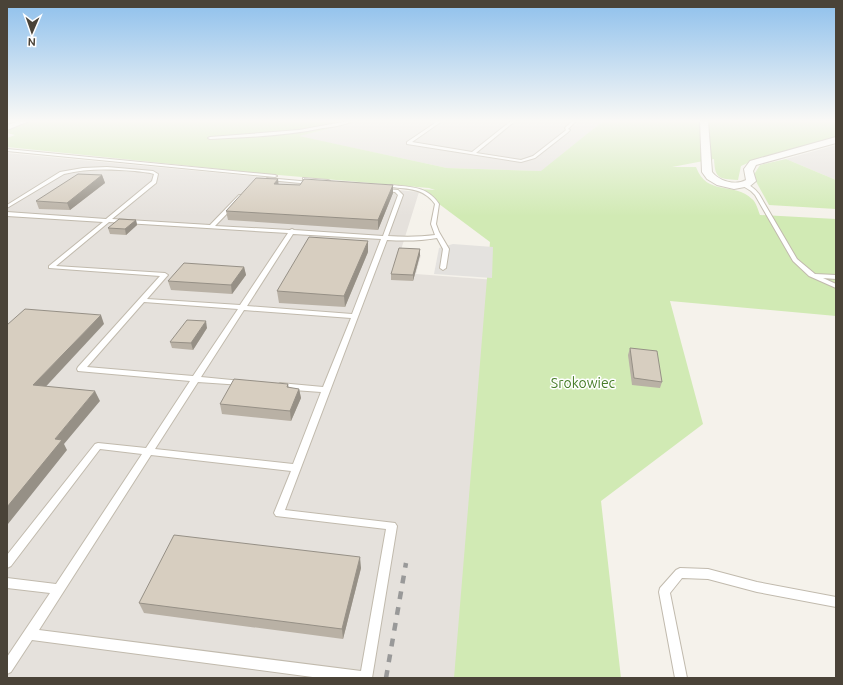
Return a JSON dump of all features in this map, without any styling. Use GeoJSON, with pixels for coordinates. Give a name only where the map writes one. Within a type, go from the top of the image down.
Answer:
{"type":"FeatureCollection","features":[{"type":"Feature","properties":{"kind":"street"},"geometry":{"type":"LineString","coordinates":[[706,153],[707,172],[709,176],[716,181],[730,185],[745,185],[751,181],[747,170],[753,163],[789,153]]}},
{"type":"Feature","properties":{"kind":"lane"},"geometry":{"type":"LineString","coordinates":[[36,153],[334,183],[269,179],[258,181]]}},
{"type":"Feature","properties":{"kind":"lane"},"geometry":{"type":"LineString","coordinates":[[473,153],[521,161],[528,160],[538,153]]}},
{"type":"Feature","properties":{"kind":"lane"},"geometry":{"type":"LineString","coordinates":[[7,207],[68,170],[87,168],[145,171],[156,174],[154,182],[51,267],[165,275],[81,369],[249,383]]}},
{"type":"Feature","properties":{"kind":"lane"},"geometry":{"type":"LineString","coordinates":[[745,185],[758,195],[795,260],[811,275],[836,286]]}},
{"type":"Feature","properties":{"kind":"lane"},"geometry":{"type":"LineString","coordinates":[[29,634],[366,678],[392,526],[279,513],[401,195],[396,191],[381,187],[419,189],[431,195],[437,204],[433,221],[434,230],[446,249],[443,268]]}},
{"type":"Feature","properties":{"kind":"lane"},"geometry":{"type":"LineString","coordinates":[[212,226],[247,189]]}},
{"type":"Feature","properties":{"kind":"lane"},"geometry":{"type":"LineString","coordinates":[[7,214],[384,237],[426,238],[438,236]]}},
{"type":"Feature","properties":{"kind":"lane"},"geometry":{"type":"LineString","coordinates":[[7,668],[292,231]]}},
{"type":"Feature","properties":{"kind":"lane"},"geometry":{"type":"LineString","coordinates":[[811,275],[836,277]]}},
{"type":"Feature","properties":{"kind":"lane"},"geometry":{"type":"LineString","coordinates":[[142,300],[354,316]]}},
{"type":"Feature","properties":{"kind":"lane"},"geometry":{"type":"LineString","coordinates":[[272,385],[326,390]]}},
{"type":"Feature","properties":{"kind":"lane"},"geometry":{"type":"LineString","coordinates":[[7,563],[98,446],[296,468]]}},
{"type":"Feature","properties":{"kind":"lane"},"geometry":{"type":"LineString","coordinates":[[681,678],[664,592],[680,573],[708,574],[757,587],[836,602]]}},
{"type":"Feature","properties":{"kind":"lane"},"geometry":{"type":"LineString","coordinates":[[7,583],[58,589]]}},
{"type":"Feature","properties":{"kind":"shaded area"},"geometry":{"type":"Polygon","coordinates":[[[7,153],[419,192],[400,253],[421,255],[416,274],[496,280],[465,678],[7,678],[7,153]]]}},
{"type":"Feature","properties":{"kind":"shaded area"},"geometry":{"type":"Polygon","coordinates":[[[377,153],[564,153],[542,171],[447,168],[377,153]]]}},
{"type":"Feature","properties":{"kind":"shaded area"},"geometry":{"type":"Polygon","coordinates":[[[808,153],[836,153],[836,180],[786,159],[808,153]]]}},
{"type":"Feature","properties":{"kind":"shaded area"},"geometry":{"type":"Polygon","coordinates":[[[453,244],[493,247],[492,278],[434,274],[439,248],[453,244]]]}},
{"type":"Feature","properties":{"kind":"green space","name":"Srokowiec"},"geometry":{"type":"Polygon","coordinates":[[[64,153],[377,153],[447,168],[541,171],[563,153],[778,153],[759,158],[741,166],[738,180],[726,179],[719,176],[715,170],[714,159],[672,167],[696,167],[701,176],[714,186],[737,191],[752,199],[756,204],[760,215],[836,219],[836,316],[670,301],[703,424],[601,501],[621,678],[454,678],[490,242],[419,189],[435,190],[429,188],[267,174],[64,153]]]}},
{"type":"Feature","properties":{"kind":"green space"},"geometry":{"type":"Polygon","coordinates":[[[786,159],[836,180],[836,209],[769,205],[753,176],[760,165],[786,159]]]}},
{"type":"Feature","properties":{"kind":"building"},"geometry":{"type":"Polygon","coordinates":[[[78,174],[102,175],[67,203],[36,201],[78,174]]]}},
{"type":"Feature","properties":{"kind":"building"},"geometry":{"type":"Polygon","coordinates":[[[256,178],[278,179],[274,184],[300,185],[304,179],[393,185],[378,220],[226,211],[256,178]]]}},
{"type":"Feature","properties":{"kind":"building"},"geometry":{"type":"Polygon","coordinates":[[[119,219],[136,220],[125,229],[108,228],[119,219]]]}},
{"type":"Feature","properties":{"kind":"building"},"geometry":{"type":"Polygon","coordinates":[[[309,237],[368,241],[344,296],[277,291],[309,237]]]}},
{"type":"Feature","properties":{"kind":"building"},"geometry":{"type":"Polygon","coordinates":[[[399,248],[420,249],[413,275],[391,274],[399,248]]]}},
{"type":"Feature","properties":{"kind":"building"},"geometry":{"type":"Polygon","coordinates":[[[184,263],[244,267],[231,285],[168,281],[184,263]]]}},
{"type":"Feature","properties":{"kind":"building"},"geometry":{"type":"Polygon","coordinates":[[[25,309],[101,315],[33,385],[95,391],[55,439],[62,440],[7,507],[7,325],[25,309]]]}},
{"type":"Feature","properties":{"kind":"building"},"geometry":{"type":"Polygon","coordinates":[[[187,320],[206,321],[191,343],[170,342],[187,320]]]}},
{"type":"Feature","properties":{"kind":"building"},"geometry":{"type":"Polygon","coordinates":[[[630,348],[657,351],[662,382],[634,378],[630,348]]]}},
{"type":"Feature","properties":{"kind":"building"},"geometry":{"type":"Polygon","coordinates":[[[234,379],[288,384],[287,387],[299,389],[290,411],[220,404],[234,379]]]}},
{"type":"Feature","properties":{"kind":"building"},"geometry":{"type":"Polygon","coordinates":[[[174,535],[360,557],[342,629],[139,603],[174,535]]]}},
{"type":"Feature","properties":{"kind":"railway"},"geometry":{"type":"LineString","coordinates":[[386,678],[406,563]]}}]}
